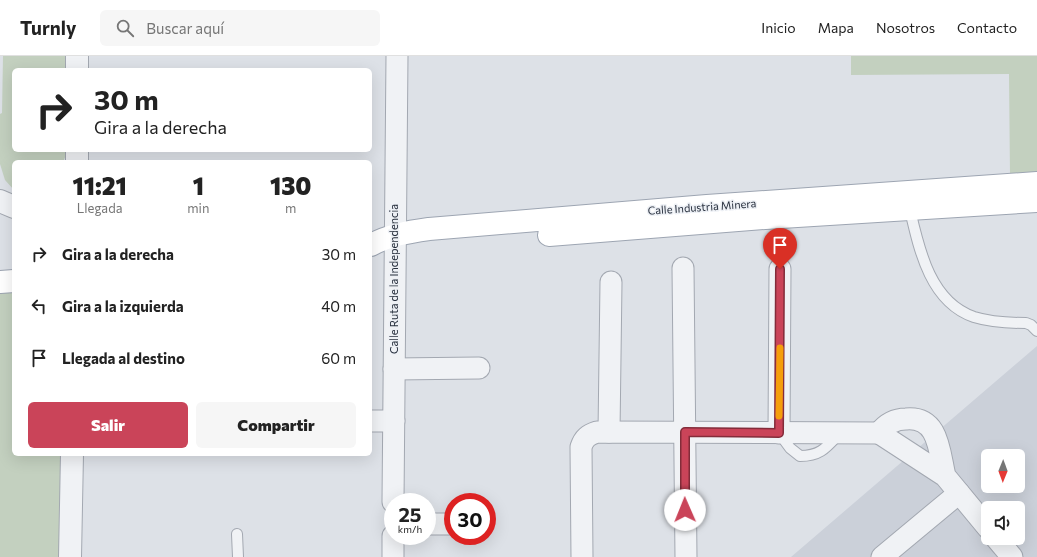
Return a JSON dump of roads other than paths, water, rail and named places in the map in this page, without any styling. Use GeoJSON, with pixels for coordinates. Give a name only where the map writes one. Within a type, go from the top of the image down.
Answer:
{"type":"FeatureCollection","features":[{"type":"Feature","properties":{"kind":"main road","name":"Calle Industria Minera"},"geometry":{"type":"LineString","coordinates":[[394,241],[429,229],[699,207],[1037,183]]}},
{"type":"Feature","properties":{"kind":"main road","name":"Calle Industria Minera"},"geometry":{"type":"LineString","coordinates":[[372,244],[383,239],[394,241],[1037,201]]}},
{"type":"Feature","properties":{"kind":"main road"},"geometry":{"type":"LineString","coordinates":[[0,282],[12,281]]}},
{"type":"Feature","properties":{"kind":"street"},"geometry":{"type":"LineString","coordinates":[[77,56],[77,68]]}},
{"type":"Feature","properties":{"kind":"street","name":"Calle Ruta de la Independencia"},"geometry":{"type":"LineString","coordinates":[[393,493],[396,56]]}},
{"type":"Feature","properties":{"kind":"street"},"geometry":{"type":"LineString","coordinates":[[0,201],[12,206]]}},
{"type":"Feature","properties":{"kind":"street"},"geometry":{"type":"LineString","coordinates":[[684,268],[686,557]]}},
{"type":"Feature","properties":{"kind":"street"},"geometry":{"type":"LineString","coordinates":[[779,433],[780,269]]}},
{"type":"Feature","properties":{"kind":"street"},"geometry":{"type":"LineString","coordinates":[[609,432],[611,282]]}},
{"type":"Feature","properties":{"kind":"street"},"geometry":{"type":"LineString","coordinates":[[394,369],[479,368]]}},
{"type":"Feature","properties":{"kind":"street"},"geometry":{"type":"LineString","coordinates":[[879,433],[890,422],[899,419],[912,418],[924,421],[930,426],[935,436],[945,476]]}},
{"type":"Feature","properties":{"kind":"street"},"geometry":{"type":"LineString","coordinates":[[372,421],[394,421]]}},
{"type":"Feature","properties":{"kind":"street"},"geometry":{"type":"LineString","coordinates":[[582,557],[581,447],[584,439],[596,432],[879,433],[945,476],[981,520]]}},
{"type":"Feature","properties":{"kind":"street"},"geometry":{"type":"LineString","coordinates":[[70,557],[72,456]]}},
{"type":"Feature","properties":{"kind":"street"},"geometry":{"type":"LineString","coordinates":[[882,557],[959,494]]}},
{"type":"Feature","properties":{"kind":"street"},"geometry":{"type":"LineString","coordinates":[[393,545],[393,557]]}},
{"type":"Feature","properties":{"kind":"street"},"geometry":{"type":"LineString","coordinates":[[1002,545],[1012,557]]}},
{"type":"Feature","properties":{"kind":"lane"},"geometry":{"type":"LineString","coordinates":[[910,210],[924,259],[938,289],[948,301],[959,310],[972,316],[984,320],[1031,325],[1037,331]]}},
{"type":"Feature","properties":{"kind":"lane"},"geometry":{"type":"LineString","coordinates":[[237,534],[238,557]]}}]}
